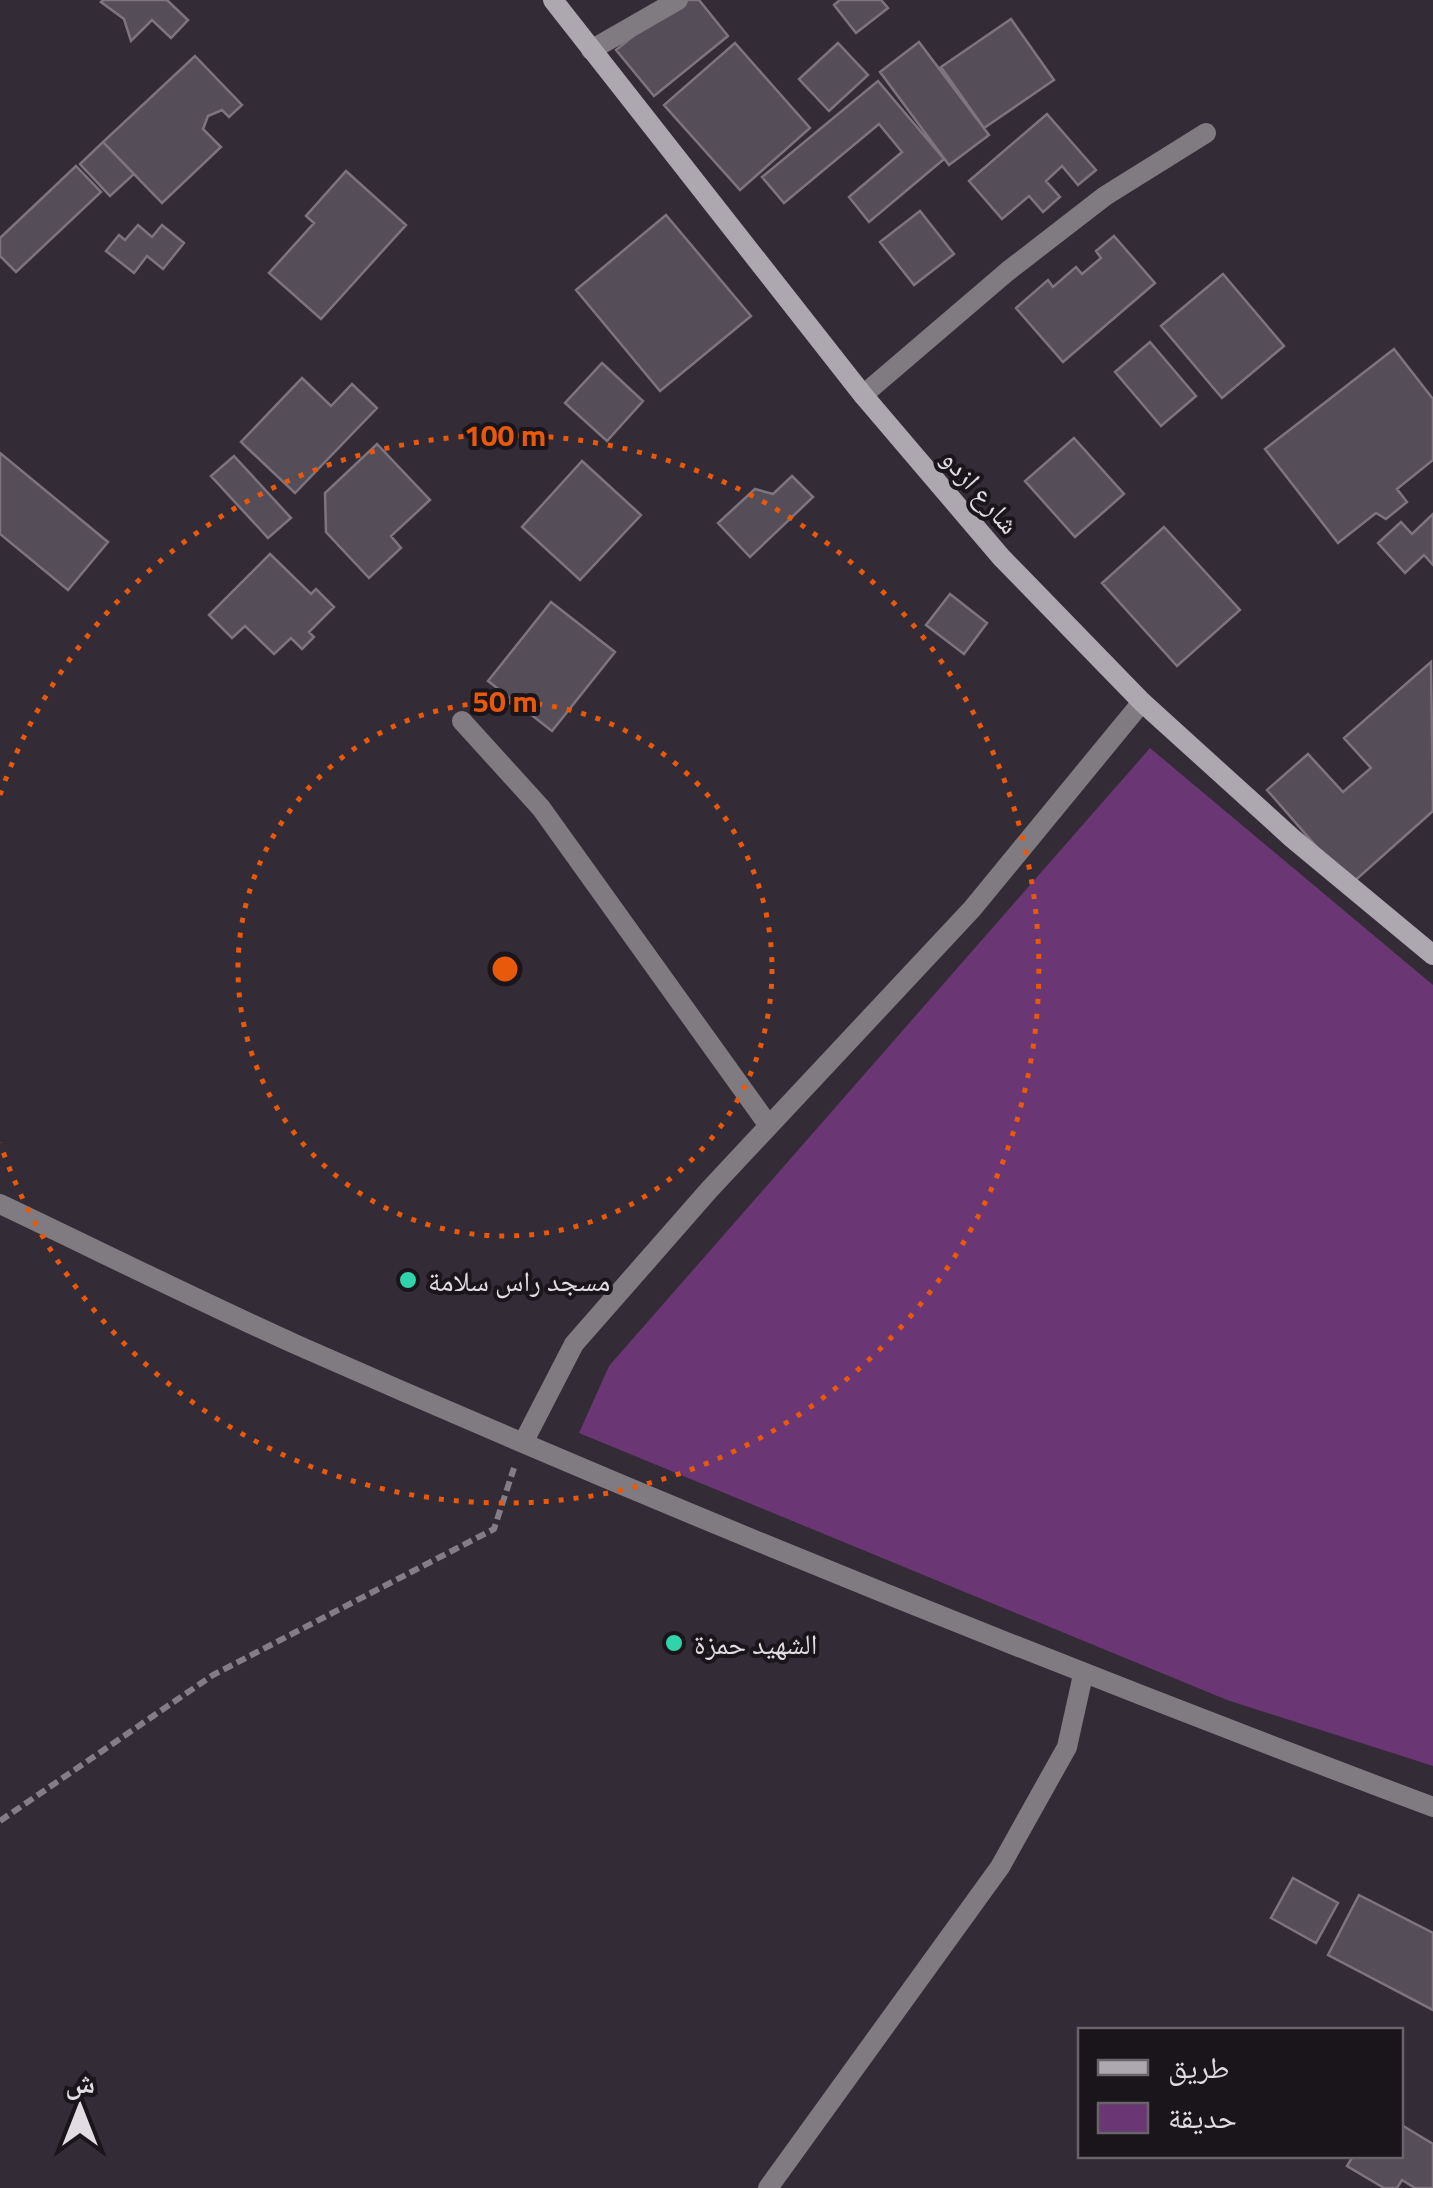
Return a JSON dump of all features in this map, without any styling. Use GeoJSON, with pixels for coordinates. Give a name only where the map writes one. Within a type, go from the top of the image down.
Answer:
{"type":"FeatureCollection","features":[{"type":"Feature","properties":{"kind":"street","name":"شارع ازدو"},"geometry":{"type":"LineString","coordinates":[[553,0],[863,395],[1001,557],[1142,702],[1292,838],[1433,955]]}},
{"type":"Feature","properties":{"kind":"street"},"geometry":{"type":"LineString","coordinates":[[591,50],[678,0]]}},
{"type":"Feature","properties":{"kind":"street"},"geometry":{"type":"LineString","coordinates":[[863,395],[1008,271],[1104,196],[1206,133]]}},
{"type":"Feature","properties":{"kind":"street"},"geometry":{"type":"LineString","coordinates":[[523,1443],[574,1344],[708,1190],[972,909],[1142,702]]}},
{"type":"Feature","properties":{"kind":"street"},"geometry":{"type":"LineString","coordinates":[[462,720],[541,808],[769,1126]]}},
{"type":"Feature","properties":{"kind":"street"},"geometry":{"type":"LineString","coordinates":[[0,1204],[292,1343],[523,1443],[1084,1675],[1433,1807]]}},
{"type":"Feature","properties":{"kind":"street"},"geometry":{"type":"LineString","coordinates":[[768,2188],[1000,1866],[1068,1747],[1084,1675]]}},
{"type":"Feature","properties":{"kind":"path"},"geometry":{"type":"LineString","coordinates":[[0,1822],[213,1675],[494,1528],[523,1443]]}},
{"type":"Feature","properties":{"kind":"green space"},"geometry":{"type":"Polygon","coordinates":[[[1150,748],[1433,985],[1433,1766],[1227,1700],[579,1433],[609,1366],[1150,748]]]}},
{"type":"Feature","properties":{"kind":"building"},"geometry":{"type":"Polygon","coordinates":[[[103,0],[167,0],[188,20],[171,38],[152,20],[131,41],[124,19],[103,0]]]}},
{"type":"Feature","properties":{"kind":"building"},"geometry":{"type":"Polygon","coordinates":[[[678,0],[699,0],[728,36],[654,96],[616,50],[678,0]]]}},
{"type":"Feature","properties":{"kind":"building"},"geometry":{"type":"Polygon","coordinates":[[[840,0],[881,0],[888,8],[856,33],[834,5],[840,0]]]}},
{"type":"Feature","properties":{"kind":"building"},"geometry":{"type":"Polygon","coordinates":[[[1011,19],[1054,80],[984,128],[941,67],[1011,19]]]}},
{"type":"Feature","properties":{"kind":"building"},"geometry":{"type":"Polygon","coordinates":[[[919,42],[989,135],[949,165],[880,72],[919,42]]]}},
{"type":"Feature","properties":{"kind":"building"},"geometry":{"type":"Polygon","coordinates":[[[735,43],[810,128],[740,190],[664,105],[735,43]]]}},
{"type":"Feature","properties":{"kind":"building"},"geometry":{"type":"Polygon","coordinates":[[[838,43],[868,75],[829,111],[799,79],[838,43]]]}},
{"type":"Feature","properties":{"kind":"building"},"geometry":{"type":"Polygon","coordinates":[[[195,56],[242,105],[229,117],[222,110],[208,116],[203,129],[221,147],[162,203],[103,142],[195,56]]]}},
{"type":"Feature","properties":{"kind":"building"},"geometry":{"type":"Polygon","coordinates":[[[878,81],[944,159],[869,222],[849,197],[902,152],[879,124],[784,203],[762,177],[878,81]]]}},
{"type":"Feature","properties":{"kind":"building"},"geometry":{"type":"Polygon","coordinates":[[[1047,114],[1096,170],[1078,185],[1062,166],[1046,181],[1060,197],[1043,212],[1029,196],[1002,219],[969,181],[1047,114]]]}},
{"type":"Feature","properties":{"kind":"building"},"geometry":{"type":"Polygon","coordinates":[[[103,142],[134,174],[110,196],[80,164],[103,142]]]}},
{"type":"Feature","properties":{"kind":"building"},"geometry":{"type":"Polygon","coordinates":[[[76,166],[101,192],[16,272],[0,256],[0,238],[76,166]]]}},
{"type":"Feature","properties":{"kind":"building"},"geometry":{"type":"Polygon","coordinates":[[[346,171],[406,225],[321,319],[269,273],[314,223],[306,216],[346,171]]]}},
{"type":"Feature","properties":{"kind":"building"},"geometry":{"type":"Polygon","coordinates":[[[920,211],[954,254],[914,285],[880,242],[920,211]]]}},
{"type":"Feature","properties":{"kind":"building"},"geometry":{"type":"Polygon","coordinates":[[[666,215],[751,316],[660,391],[576,290],[666,215]]]}},
{"type":"Feature","properties":{"kind":"building"},"geometry":{"type":"Polygon","coordinates":[[[138,225],[152,237],[162,225],[184,243],[163,269],[147,256],[134,273],[106,251],[119,235],[125,240],[138,225]]]}},
{"type":"Feature","properties":{"kind":"building"},"geometry":{"type":"Polygon","coordinates":[[[1114,236],[1155,283],[1063,362],[1016,308],[1048,280],[1053,287],[1076,267],[1082,274],[1101,258],[1096,251],[1114,236]]]}},
{"type":"Feature","properties":{"kind":"building"},"geometry":{"type":"Polygon","coordinates":[[[1223,274],[1284,346],[1222,398],[1161,326],[1223,274]]]}},
{"type":"Feature","properties":{"kind":"building"},"geometry":{"type":"Polygon","coordinates":[[[1150,342],[1196,396],[1161,426],[1115,372],[1150,342]]]}},
{"type":"Feature","properties":{"kind":"building"},"geometry":{"type":"Polygon","coordinates":[[[1394,349],[1433,399],[1433,460],[1397,489],[1407,502],[1386,519],[1376,513],[1338,543],[1265,449],[1394,349]]]}},
{"type":"Feature","properties":{"kind":"building"},"geometry":{"type":"Polygon","coordinates":[[[602,363],[643,401],[607,441],[565,403],[602,363]]]}},
{"type":"Feature","properties":{"kind":"building"},"geometry":{"type":"Polygon","coordinates":[[[302,378],[331,406],[352,384],[377,408],[295,493],[241,442],[302,378]]]}},
{"type":"Feature","properties":{"kind":"building"},"geometry":{"type":"Polygon","coordinates":[[[1074,438],[1124,494],[1075,537],[1025,481],[1074,438]]]}},
{"type":"Feature","properties":{"kind":"building"},"geometry":{"type":"Polygon","coordinates":[[[377,444],[430,500],[391,536],[401,548],[369,578],[326,532],[325,493],[377,444]]]}},
{"type":"Feature","properties":{"kind":"building"},"geometry":{"type":"Polygon","coordinates":[[[0,453],[108,542],[68,590],[0,534],[0,453]]]}},
{"type":"Feature","properties":{"kind":"building"},"geometry":{"type":"Polygon","coordinates":[[[234,456],[291,518],[268,538],[211,476],[234,456]]]}},
{"type":"Feature","properties":{"kind":"building"},"geometry":{"type":"Polygon","coordinates":[[[582,461],[641,515],[580,580],[522,527],[582,461]]]}},
{"type":"Feature","properties":{"kind":"building"},"geometry":{"type":"Polygon","coordinates":[[[792,476],[813,497],[750,557],[718,523],[755,489],[773,494],[792,476]]]}},
{"type":"Feature","properties":{"kind":"building"},"geometry":{"type":"Polygon","coordinates":[[[1433,514],[1433,565],[1424,555],[1405,573],[1378,543],[1401,522],[1412,534],[1433,514]]]}},
{"type":"Feature","properties":{"kind":"building"},"geometry":{"type":"Polygon","coordinates":[[[1164,527],[1240,610],[1177,666],[1102,583],[1164,527]]]}},
{"type":"Feature","properties":{"kind":"building"},"geometry":{"type":"Polygon","coordinates":[[[270,554],[311,594],[316,589],[334,607],[309,632],[314,637],[302,649],[291,638],[274,654],[245,626],[232,638],[209,615],[270,554]]]}},
{"type":"Feature","properties":{"kind":"building"},"geometry":{"type":"Polygon","coordinates":[[[950,594],[987,623],[964,654],[926,625],[950,594]]]}},
{"type":"Feature","properties":{"kind":"building"},"geometry":{"type":"Polygon","coordinates":[[[551,602],[615,652],[552,731],[488,681],[551,602]]]}},
{"type":"Feature","properties":{"kind":"building"},"geometry":{"type":"Polygon","coordinates":[[[1431,662],[1433,811],[1350,885],[1267,790],[1308,754],[1343,792],[1371,768],[1344,738],[1431,662]]]}},
{"type":"Feature","properties":{"kind":"building"},"geometry":{"type":"Polygon","coordinates":[[[1293,1878],[1338,1903],[1316,1943],[1271,1918],[1293,1878]]]}},
{"type":"Feature","properties":{"kind":"building"},"geometry":{"type":"Polygon","coordinates":[[[1359,1895],[1433,1933],[1433,2010],[1328,1955],[1359,1895]]]}},
{"type":"Feature","properties":{"kind":"building"},"geometry":{"type":"Polygon","coordinates":[[[1403,2126],[1433,2144],[1433,2188],[1415,2188],[1402,2180],[1397,2188],[1384,2188],[1347,2166],[1352,2158],[1403,2158],[1403,2126]]]}},
{"type":"Feature","properties":{"kind":"place","name":"مسجد راس سلامة"},"geometry":{"type":"Point","coordinates":[408,1280]}},
{"type":"Feature","properties":{"kind":"place","name":"الشهيد حمزة"},"geometry":{"type":"Point","coordinates":[674,1643]}}]}
